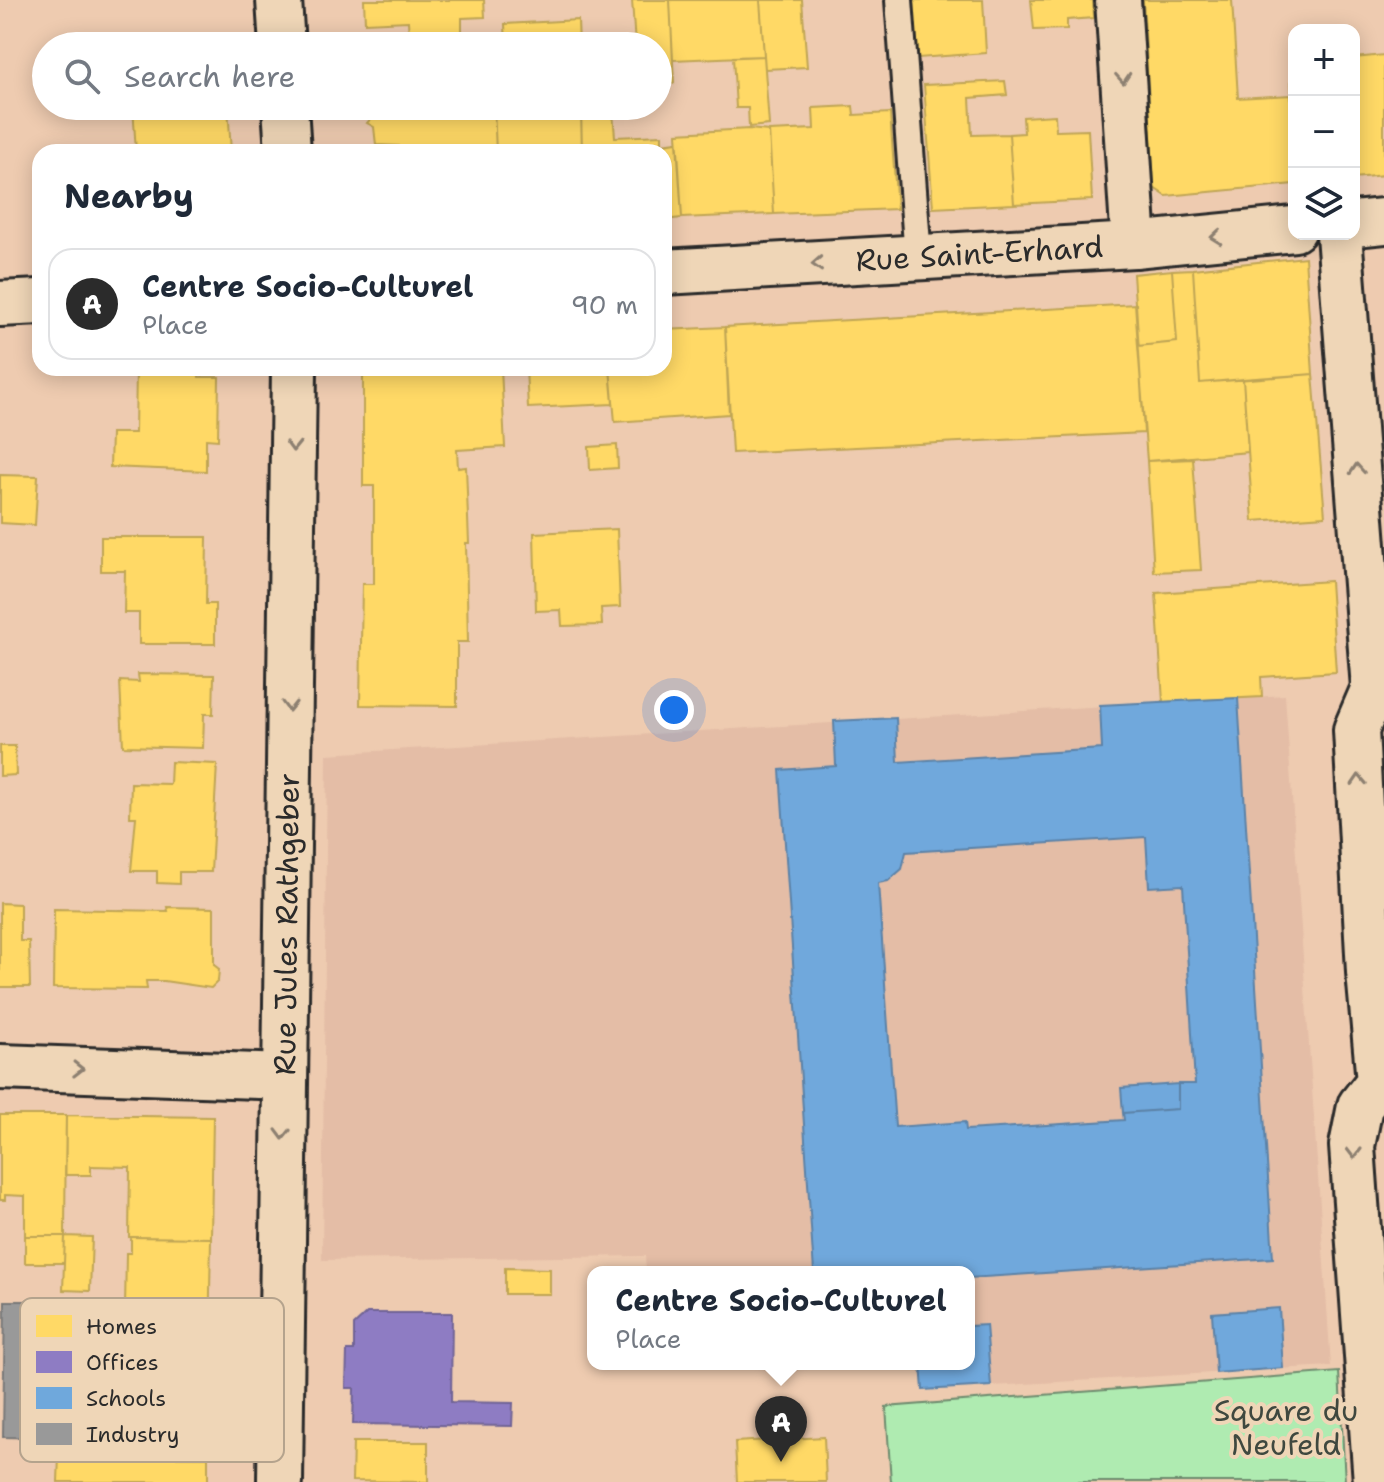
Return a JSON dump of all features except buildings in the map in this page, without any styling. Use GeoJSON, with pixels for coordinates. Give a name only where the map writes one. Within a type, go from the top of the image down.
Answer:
{"type":"FeatureCollection","features":[{"type":"Feature","properties":{"kind":"street"},"geometry":{"type":"LineString","coordinates":[[279,0],[281,32]]}},
{"type":"Feature","properties":{"kind":"street"},"geometry":{"type":"LineString","coordinates":[[1118,0],[1134,245]]}},
{"type":"Feature","properties":{"kind":"street"},"geometry":{"type":"LineString","coordinates":[[286,120],[287,144]]}},
{"type":"Feature","properties":{"kind":"street"},"geometry":{"type":"LineString","coordinates":[[1360,223],[1384,221]]}},
{"type":"Feature","properties":{"kind":"street","name":"Rue Saint-Erhard"},"geometry":{"type":"LineString","coordinates":[[672,272],[1134,245],[1288,230]]}},
{"type":"Feature","properties":{"kind":"street"},"geometry":{"type":"LineString","coordinates":[[1339,240],[1374,688],[1356,730],[1369,972],[1381,1081],[1360,1106],[1352,1146],[1376,1482]]}},
{"type":"Feature","properties":{"kind":"street"},"geometry":{"type":"LineString","coordinates":[[0,304],[32,302]]}},
{"type":"Feature","properties":{"kind":"street","name":"Rue Jules Rathgeber"},"geometry":{"type":"LineString","coordinates":[[282,1298],[294,376]]}},
{"type":"Feature","properties":{"kind":"street"},"geometry":{"type":"LineString","coordinates":[[0,1067],[285,1077]]}},
{"type":"Feature","properties":{"kind":"street","name":"Rue Jules Rathgeber"},"geometry":{"type":"LineString","coordinates":[[280,1462],[280,1482]]}},
{"type":"Feature","properties":{"kind":"lane"},"geometry":{"type":"LineString","coordinates":[[899,0],[918,258]]}},
{"type":"Feature","properties":{"kind":"shaded area"},"geometry":{"type":"Polygon","coordinates":[[[1285,695],[1331,1366],[923,1390],[921,1370],[975,1370],[975,1266],[646,1266],[645,1256],[322,1260],[327,754],[1285,695]]]}},
{"type":"Feature","properties":{"kind":"green space","name":"Square du Neufeld"},"geometry":{"type":"Polygon","coordinates":[[[1339,1372],[1345,1482],[891,1482],[886,1407],[1339,1372]]]}},
{"type":"Feature","properties":{"kind":"place","name":"Centre Socio-Culturel"},"geometry":{"type":"Point","coordinates":[781,1462]}}]}
